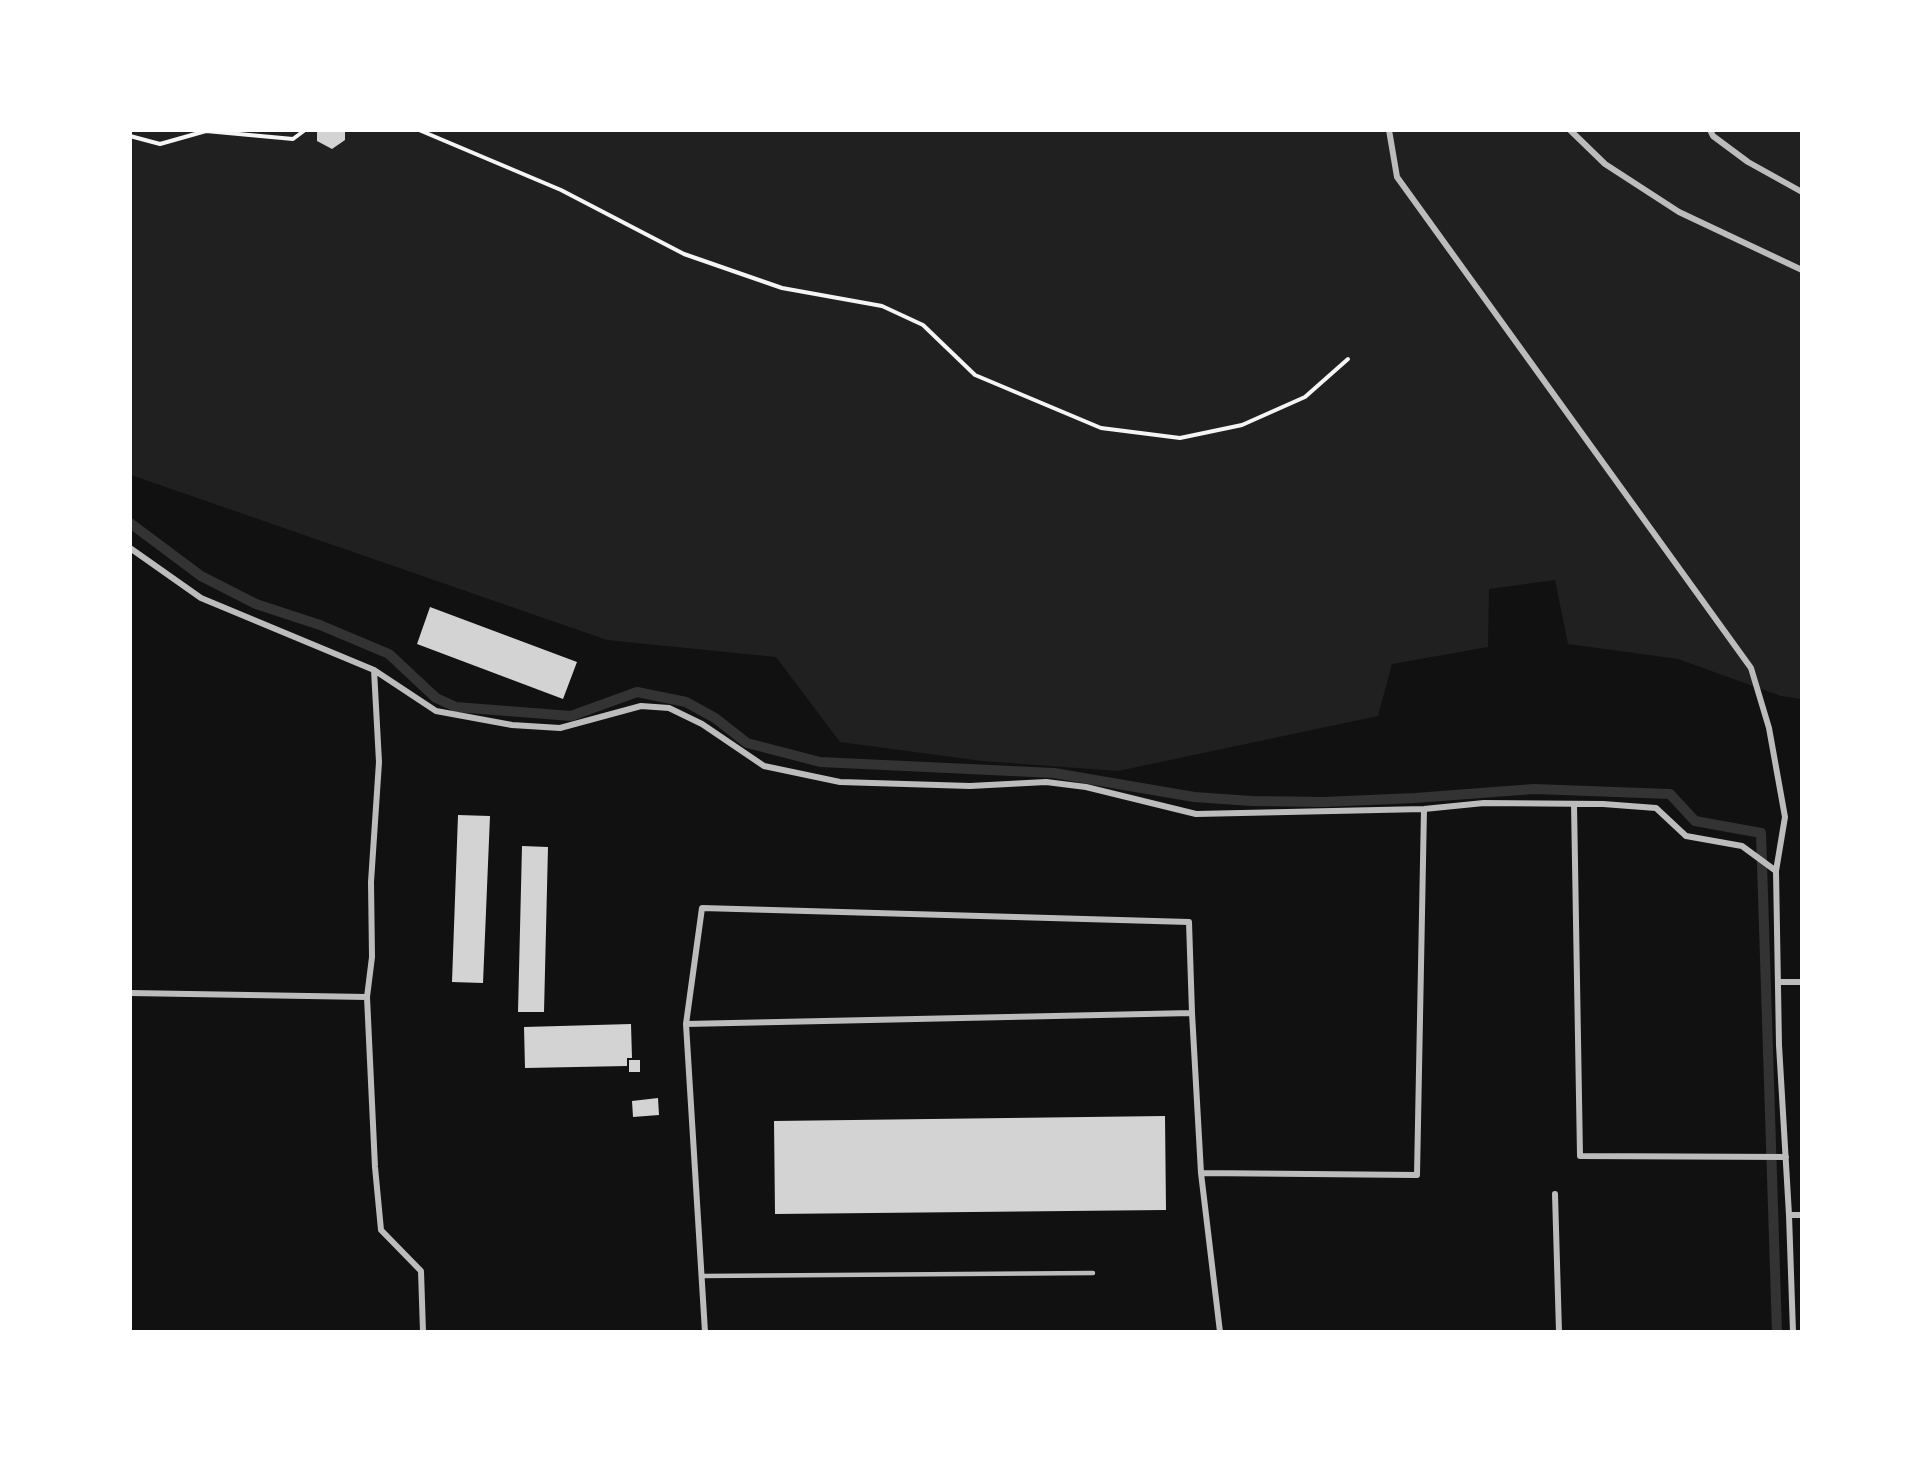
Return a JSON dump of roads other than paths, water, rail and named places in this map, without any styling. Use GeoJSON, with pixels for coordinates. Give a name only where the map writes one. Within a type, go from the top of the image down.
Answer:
{"type":"FeatureCollection","features":[{"type":"Feature","properties":{"kind":"street"},"geometry":{"type":"LineString","coordinates":[[1389,130],[1397,177],[1751,668],[1769,728],[1785,817],[1776,872],[1779,1045],[1793,1332]]}},
{"type":"Feature","properties":{"kind":"street"},"geometry":{"type":"LineString","coordinates":[[1570,130],[1605,164],[1679,212],[1802,270]]}},
{"type":"Feature","properties":{"kind":"street"},"geometry":{"type":"LineString","coordinates":[[1710,130],[1713,136],[1748,162],[1802,192]]}},
{"type":"Feature","properties":{"kind":"street"},"geometry":{"type":"LineString","coordinates":[[130,548],[201,598],[374,670],[436,711],[513,725],[560,728],[640,706],[669,708],[702,724],[764,766],[840,782],[970,786],[1046,782],[1086,787],[1196,814],[1424,808],[1484,803],[1603,804],[1656,808],[1686,836],[1742,846],[1776,872]]}},
{"type":"Feature","properties":{"kind":"street"},"geometry":{"type":"LineString","coordinates":[[374,670],[379,762],[371,882],[372,957],[368,997],[375,1167],[381,1230],[421,1271],[423,1332]]}},
{"type":"Feature","properties":{"kind":"street"},"geometry":{"type":"LineString","coordinates":[[1574,804],[1580,1156],[1786,1158]]}},
{"type":"Feature","properties":{"kind":"street"},"geometry":{"type":"LineString","coordinates":[[1201,1173],[1417,1175],[1424,808]]}},
{"type":"Feature","properties":{"kind":"street"},"geometry":{"type":"LineString","coordinates":[[705,1332],[686,1024],[702,908],[1188,922],[1201,1173],[1220,1332]]}},
{"type":"Feature","properties":{"kind":"street"},"geometry":{"type":"LineString","coordinates":[[1778,982],[1802,982]]}},
{"type":"Feature","properties":{"kind":"street"},"geometry":{"type":"LineString","coordinates":[[130,993],[368,997]]}},
{"type":"Feature","properties":{"kind":"street"},"geometry":{"type":"LineString","coordinates":[[686,1024],[1192,1013]]}},
{"type":"Feature","properties":{"kind":"street"},"geometry":{"type":"LineString","coordinates":[[1555,1194],[1559,1332]]}},
{"type":"Feature","properties":{"kind":"street"},"geometry":{"type":"LineString","coordinates":[[1789,1215],[1802,1215]]}},
{"type":"Feature","properties":{"kind":"street"},"geometry":{"type":"LineString","coordinates":[[1792,1314],[1802,1314]]}},
{"type":"Feature","properties":{"kind":"lane"},"geometry":{"type":"LineString","coordinates":[[702,1276],[1093,1273]]}},
{"type":"Feature","properties":{"kind":"waterway"},"geometry":{"type":"LineString","coordinates":[[130,523],[201,576],[256,604],[320,625],[389,654],[436,698],[456,707],[571,716],[637,692],[686,702],[715,718],[747,743],[820,762],[1054,773],[1194,797],[1252,801],[1323,802],[1534,789],[1670,794],[1695,821],[1761,833],[1777,1332]]}}]}
